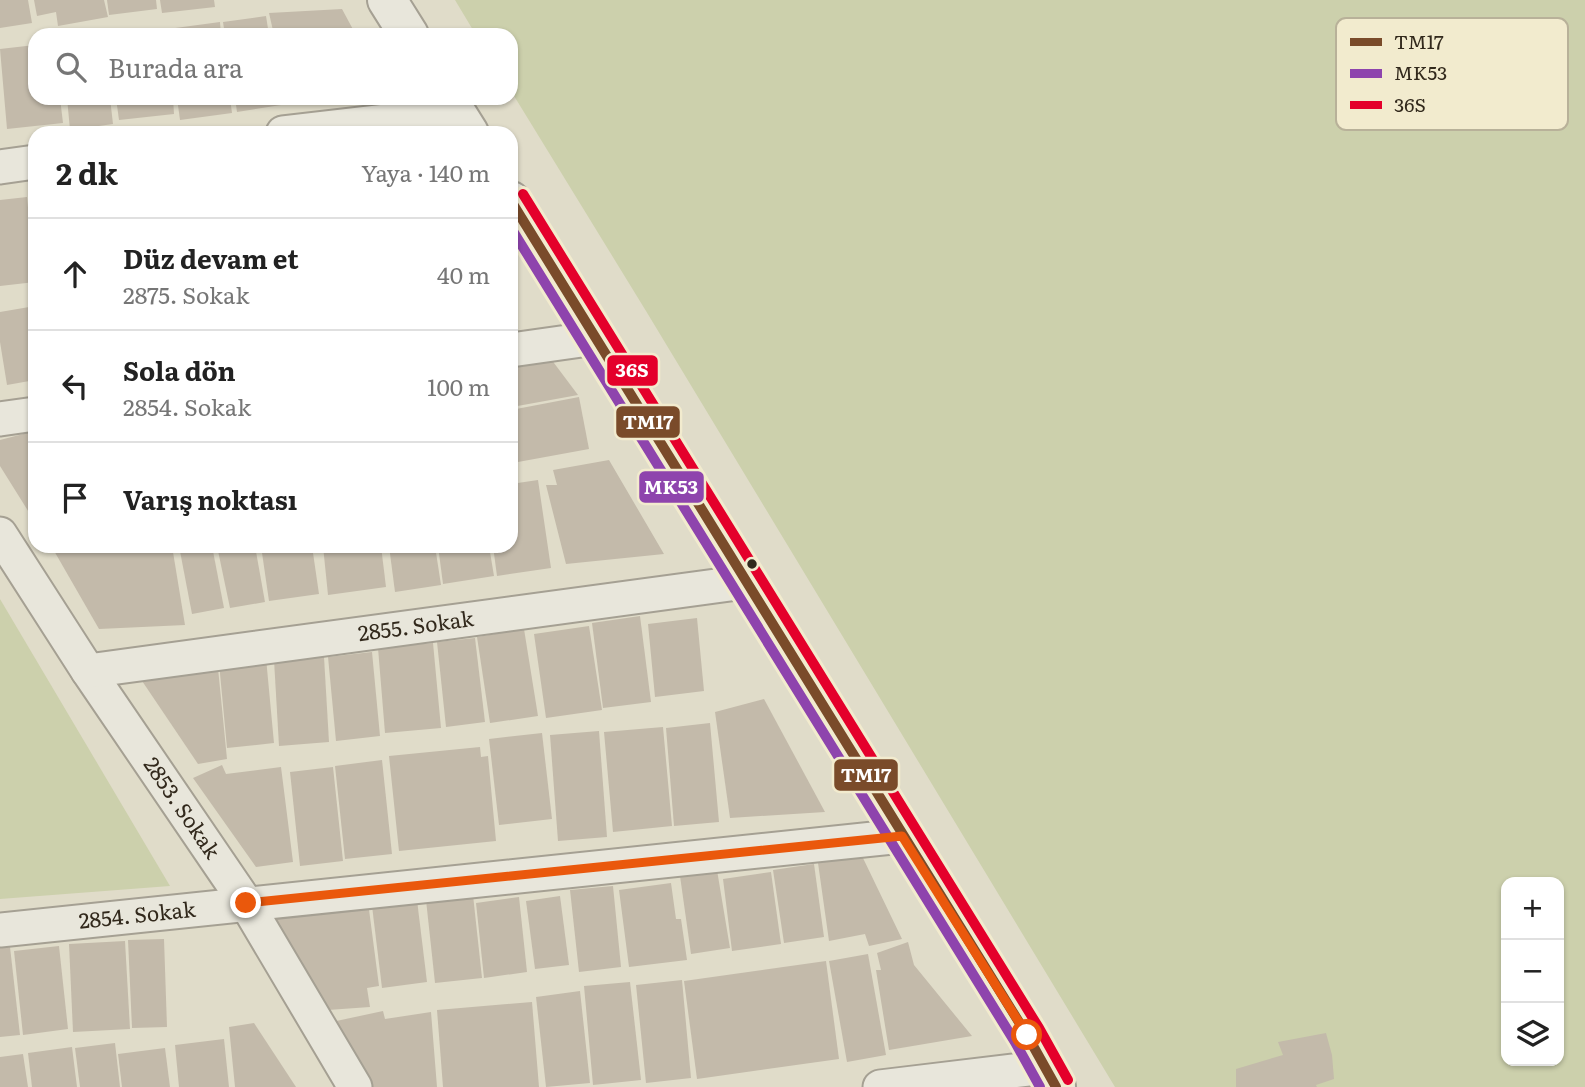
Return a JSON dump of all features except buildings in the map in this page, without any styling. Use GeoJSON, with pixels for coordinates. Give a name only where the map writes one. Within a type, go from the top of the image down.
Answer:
{"type":"FeatureCollection","features":[{"type":"Feature","properties":{"kind":"street"},"geometry":{"type":"LineString","coordinates":[[387,0],[405,28]]}},
{"type":"Feature","properties":{"kind":"street"},"geometry":{"type":"LineString","coordinates":[[351,126],[458,115]]}},
{"type":"Feature","properties":{"kind":"street"},"geometry":{"type":"LineString","coordinates":[[0,167],[28,163]]}},
{"type":"Feature","properties":{"kind":"street"},"geometry":{"type":"LineString","coordinates":[[518,212],[1051,1077],[880,1087]]}},
{"type":"Feature","properties":{"kind":"street"},"geometry":{"type":"LineString","coordinates":[[518,348],[596,338]]}},
{"type":"Feature","properties":{"kind":"street"},"geometry":{"type":"LineString","coordinates":[[0,419],[28,415]]}},
{"type":"Feature","properties":{"kind":"street","name":"2853. Sokak"},"geometry":{"type":"LineString","coordinates":[[0,534],[88,671],[246,903],[355,1087]]}},
{"type":"Feature","properties":{"kind":"street","name":"2855. Sokak"},"geometry":{"type":"LineString","coordinates":[[88,671],[745,582]]}},
{"type":"Feature","properties":{"kind":"street","name":"2854. Sokak"},"geometry":{"type":"LineString","coordinates":[[0,930],[902,836]]}},
{"type":"Feature","properties":{"kind":"green space"},"geometry":{"type":"Polygon","coordinates":[[[455,0],[1585,0],[1585,1087],[1115,1087],[518,102],[518,28],[472,28],[455,0]]]}},
{"type":"Feature","properties":{"kind":"green space"},"geometry":{"type":"Polygon","coordinates":[[[0,599],[170,886],[0,899],[0,599]]]}},
{"type":"Feature","properties":{"kind":"transit line","name":"36S"},"geometry":{"type":"LineString","coordinates":[[523,194],[1039,1028],[1068,1080]]}},
{"type":"Feature","properties":{"kind":"transit line","name":"TM17"},"geometry":{"type":"LineString","coordinates":[[518,212],[1027,1035],[1056,1087]]}},
{"type":"Feature","properties":{"kind":"transit line","name":"MK53"},"geometry":{"type":"LineString","coordinates":[[518,239],[1015,1042],[1040,1087]]}},
{"type":"Feature","properties":{"kind":"route"},"geometry":{"type":"LineString","coordinates":[[246,903],[902,836],[1027,1035]]}}]}
